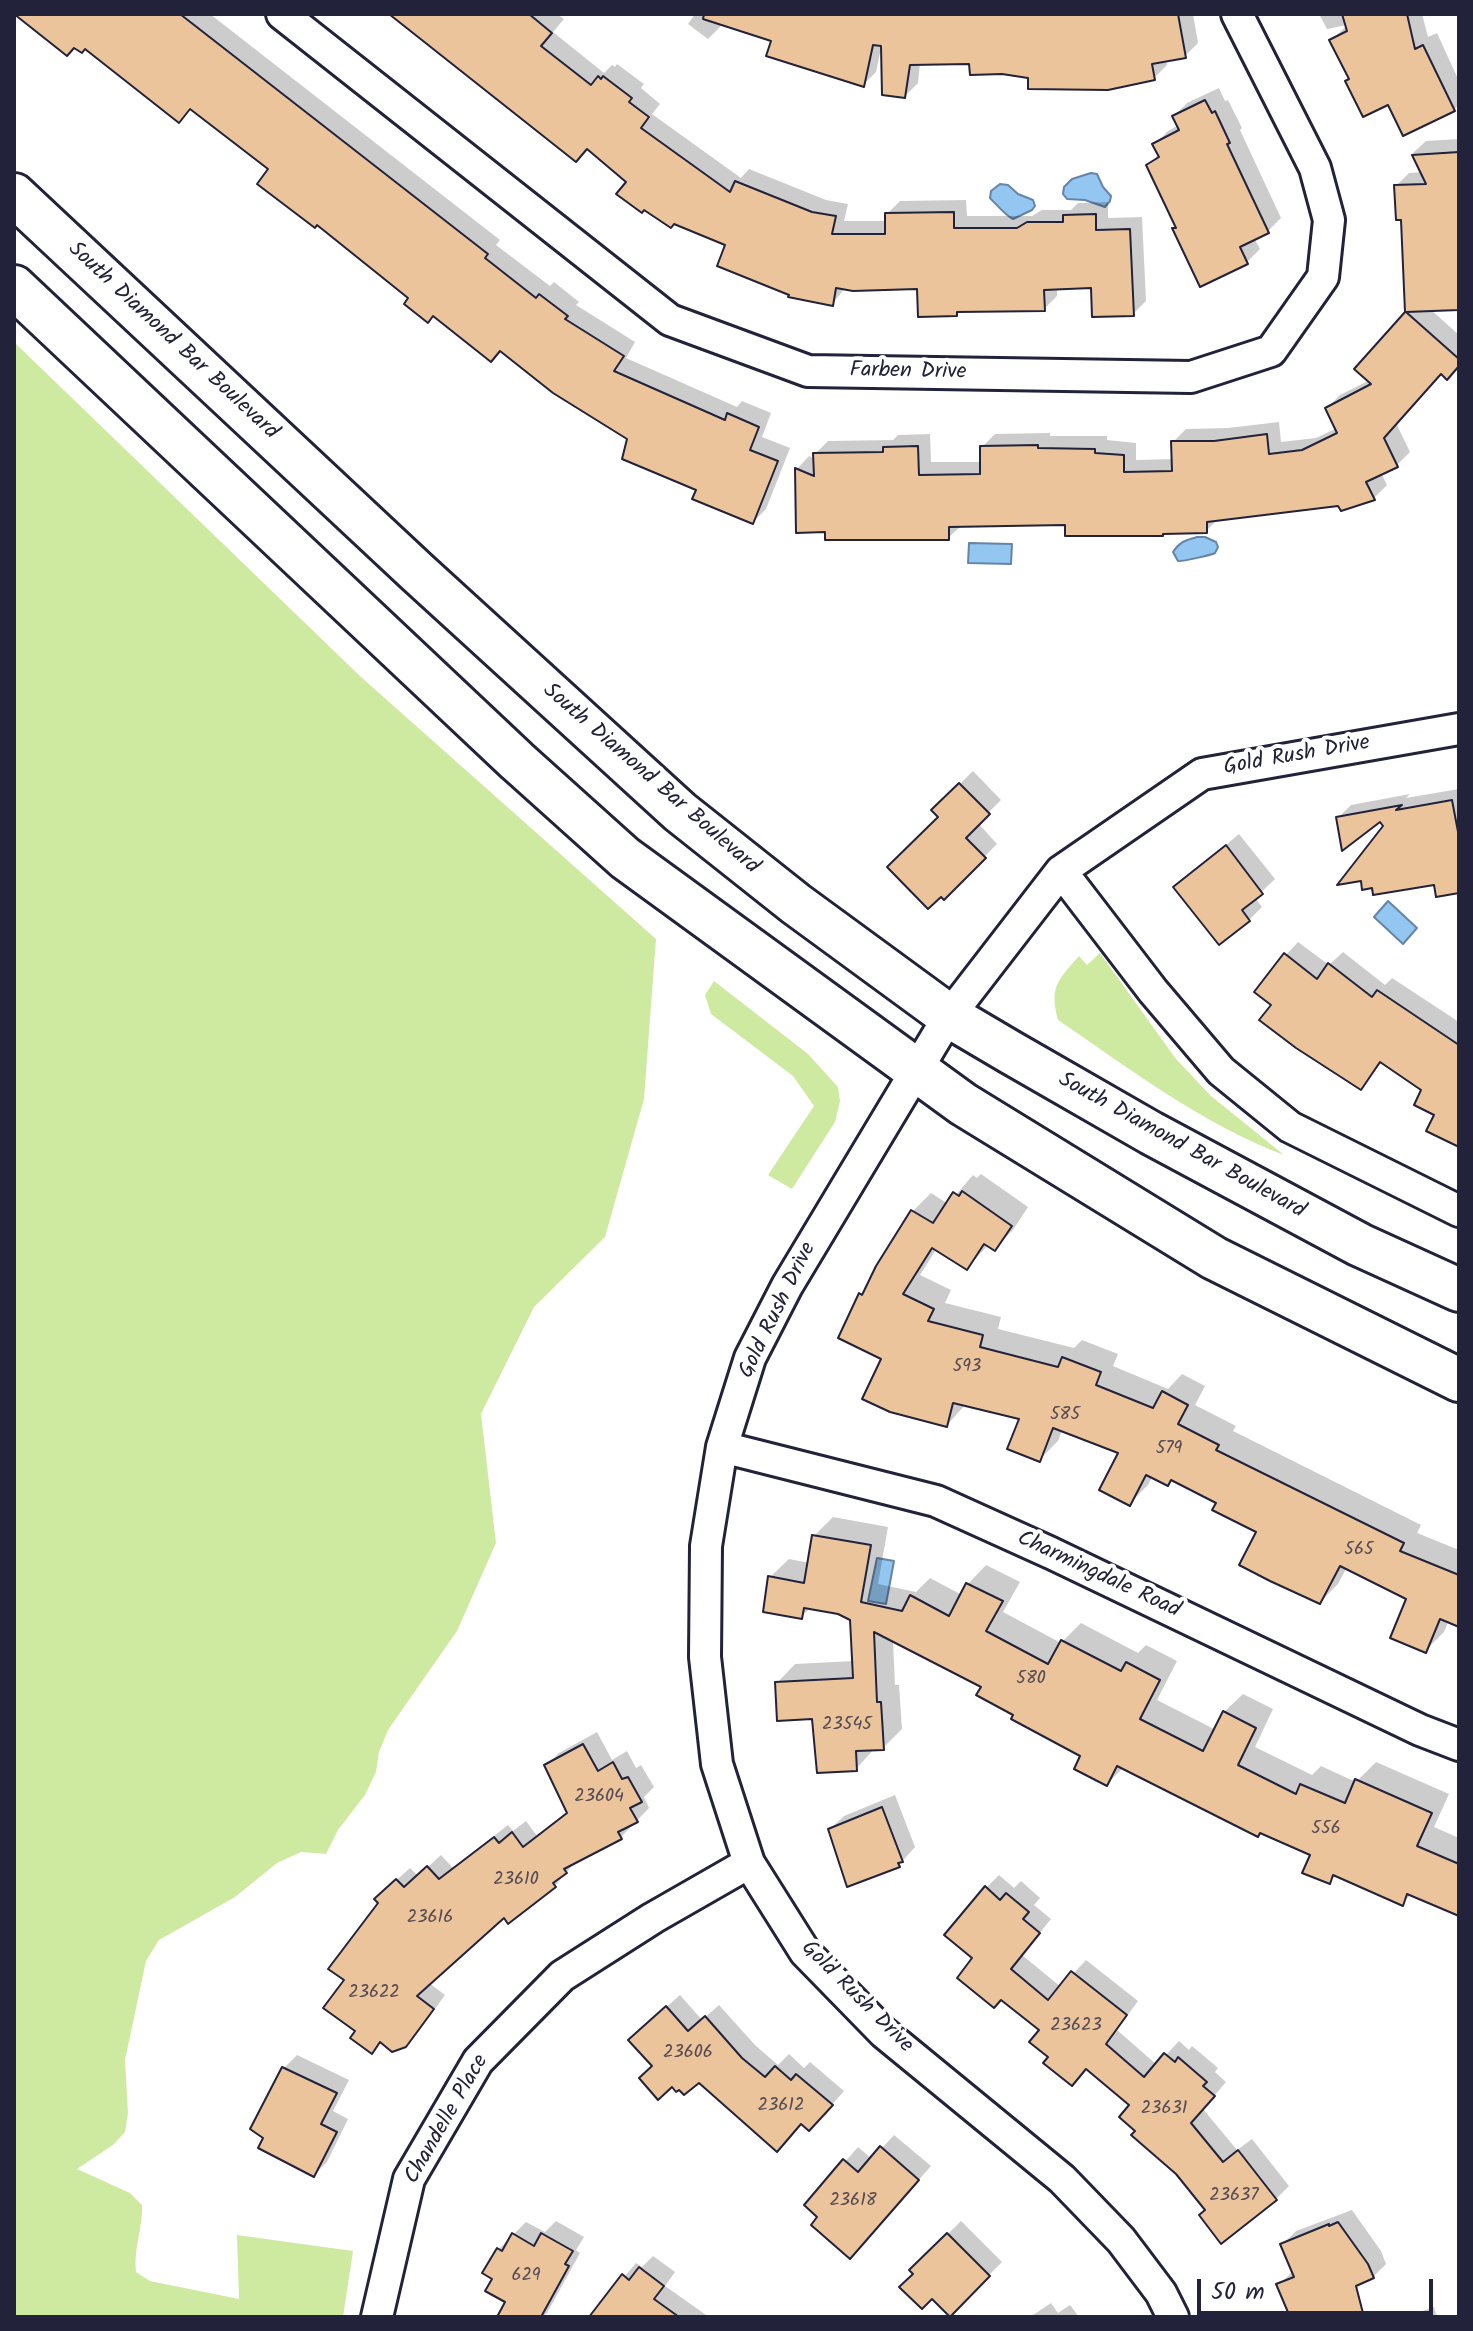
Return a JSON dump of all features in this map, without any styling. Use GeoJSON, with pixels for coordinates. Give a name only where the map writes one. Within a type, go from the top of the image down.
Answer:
{"type":"FeatureCollection","features":[{"type":"Feature","properties":{"kind":"main road","name":"South Diamond Bar Boulevard"},"geometry":{"type":"LineString","coordinates":[[14,195],[417,572],[680,812],[796,904],[949,1016],[1206,1163],[1360,1245],[1459,1290]]}},
{"type":"Feature","properties":{"kind":"main road"},"geometry":{"type":"LineString","coordinates":[[14,287],[505,750],[625,858],[963,1104],[1214,1258],[1459,1380]]}},
{"type":"Feature","properties":{"kind":"street","name":"Farben Drive"},"geometry":{"type":"LineString","coordinates":[[282,14],[670,320],[808,371],[1191,377],[1271,351],[1323,277],[1329,220],[1315,168],[1237,14]]}},
{"type":"Feature","properties":{"kind":"street","name":"Gold Rush Drive"},"geometry":{"type":"LineString","coordinates":[[1173,2317],[1161,2293],[1121,2240],[1062,2179],[884,2033],[805,1952],[749,1863],[717,1764],[705,1657],[706,1546],[722,1447],[750,1358],[780,1298],[949,1016],[1061,871],[1202,774],[1459,729]]}},
{"type":"Feature","properties":{"kind":"street"},"geometry":{"type":"LineString","coordinates":[[1061,871],[1153,991],[1221,1071],[1290,1127],[1459,1211]]}},
{"type":"Feature","properties":{"kind":"street","name":"Charmingdale Road"},"geometry":{"type":"LineString","coordinates":[[722,1447],[936,1501],[1420,1730],[1459,1745]]}},
{"type":"Feature","properties":{"kind":"street","name":"Chandelle Place"},"geometry":{"type":"LineString","coordinates":[[377,2317],[409,2179],[478,2061],[562,1976],[653,1918],[749,1863]]}},
{"type":"Feature","properties":{"kind":"green space"},"geometry":{"type":"Polygon","coordinates":[[[14,342],[361,677],[656,939],[644,1099],[605,1237],[534,1307],[481,1414],[496,1543],[457,1631],[388,1730],[379,1752],[376,1772],[365,1795],[338,1830],[326,1854],[301,1852],[277,1863],[235,1897],[159,1940],[146,1961],[125,2060],[128,2113],[125,2132],[113,2145],[77,2169],[130,2193],[142,2205],[136,2272],[150,2281],[239,2299],[237,2235],[353,2251],[343,2317],[14,2317],[14,342]]]}},
{"type":"Feature","properties":{"kind":"green space"},"geometry":{"type":"Polygon","coordinates":[[[1100,953],[1176,1059],[1211,1096],[1284,1155],[1195,1112],[1058,1020],[1055,992],[1061,978],[1079,956],[1087,965],[1100,953]]]}},
{"type":"Feature","properties":{"kind":"green space"},"geometry":{"type":"Polygon","coordinates":[[[714,981],[808,1054],[838,1087],[840,1101],[835,1122],[792,1189],[768,1175],[814,1106],[793,1076],[711,1014],[705,995],[714,981]]]}},
{"type":"Feature","properties":{"kind":"water"},"geometry":{"type":"Polygon","coordinates":[[[1097,174],[1111,196],[1105,207],[1085,200],[1067,199],[1063,194],[1064,187],[1072,179],[1097,174]]]}},
{"type":"Feature","properties":{"kind":"water"},"geometry":{"type":"Polygon","coordinates":[[[1000,184],[1008,185],[1018,194],[1033,200],[1035,206],[1013,219],[990,198],[991,191],[1000,184]]]}},
{"type":"Feature","properties":{"kind":"water"},"geometry":{"type":"Polygon","coordinates":[[[1197,537],[1216,542],[1218,547],[1215,553],[1178,561],[1173,552],[1176,548],[1197,537]]]}},
{"type":"Feature","properties":{"kind":"water"},"geometry":{"type":"Polygon","coordinates":[[[969,543],[1012,544],[1011,564],[968,563],[969,543]]]}},
{"type":"Feature","properties":{"kind":"water"},"geometry":{"type":"Polygon","coordinates":[[[1388,901],[1417,928],[1403,944],[1374,917],[1388,901]]]}},
{"type":"Feature","properties":{"kind":"water"},"geometry":{"type":"Polygon","coordinates":[[[877,1558],[894,1561],[886,1604],[868,1601],[877,1558]]]}},
{"type":"Feature","properties":{"kind":"building"},"geometry":{"type":"Polygon","coordinates":[[[14,14],[180,14],[488,254],[485,258],[536,298],[539,294],[568,316],[565,319],[624,356],[614,371],[725,420],[727,413],[759,427],[750,450],[778,461],[753,524],[692,499],[696,490],[622,459],[627,439],[553,393],[500,351],[491,362],[433,316],[428,323],[404,304],[408,298],[317,225],[315,228],[257,184],[268,169],[190,109],[179,123],[85,49],[82,53],[74,48],[67,56],[14,14]]]}},
{"type":"Feature","properties":{"kind":"building"},"geometry":{"type":"Polygon","coordinates":[[[389,14],[529,14],[552,33],[541,46],[591,85],[598,76],[601,79],[603,76],[632,98],[629,102],[649,117],[641,128],[730,192],[735,181],[812,212],[836,216],[832,234],[885,234],[885,213],[954,212],[954,228],[1017,228],[1027,222],[1063,222],[1063,215],[1096,214],[1096,230],[1130,229],[1134,316],[1092,317],[1091,288],[1044,290],[1045,311],[957,312],[957,316],[918,317],[917,289],[853,291],[836,288],[833,306],[788,297],[717,266],[725,245],[674,224],[671,228],[644,210],[642,213],[616,194],[626,182],[587,149],[576,162],[389,14]]]}},
{"type":"Feature","properties":{"kind":"building"},"geometry":{"type":"Polygon","coordinates":[[[704,14],[1178,14],[1186,58],[1152,64],[1155,80],[1108,90],[1028,89],[1028,78],[1002,74],[970,75],[969,64],[910,65],[905,98],[882,95],[881,46],[873,45],[864,87],[766,56],[771,41],[703,19],[704,14]]]}},
{"type":"Feature","properties":{"kind":"building"},"geometry":{"type":"Polygon","coordinates":[[[1342,14],[1407,14],[1415,49],[1423,45],[1455,111],[1403,136],[1388,105],[1363,117],[1345,81],[1349,79],[1329,40],[1347,31],[1342,14]]]}},
{"type":"Feature","properties":{"kind":"building"},"geometry":{"type":"Polygon","coordinates":[[[1205,100],[1212,113],[1215,111],[1269,233],[1240,247],[1248,264],[1200,287],[1146,165],[1159,157],[1152,144],[1179,130],[1172,116],[1205,100]]]}},
{"type":"Feature","properties":{"kind":"building"},"geometry":{"type":"Polygon","coordinates":[[[1459,152],[1459,310],[1406,312],[1459,359],[1459,366],[1447,380],[1441,374],[1384,438],[1398,467],[1366,482],[1375,500],[1341,511],[1338,506],[1207,522],[1207,533],[1163,536],[1065,536],[1065,525],[949,527],[949,540],[825,540],[825,532],[796,533],[795,468],[814,476],[813,453],[883,452],[883,447],[918,446],[919,475],[980,474],[980,446],[1038,445],[1038,448],[1095,449],[1095,453],[1124,455],[1124,472],[1172,471],[1171,441],[1214,441],[1267,434],[1269,454],[1302,450],[1337,433],[1325,408],[1371,384],[1354,369],[1405,312],[1401,220],[1396,220],[1394,185],[1426,184],[1412,155],[1459,152]]]}},
{"type":"Feature","properties":{"kind":"building"},"geometry":{"type":"Polygon","coordinates":[[[959,783],[990,814],[966,838],[986,858],[944,900],[941,897],[928,909],[887,867],[938,817],[931,810],[959,783]]]}},
{"type":"Feature","properties":{"kind":"building"},"geometry":{"type":"Polygon","coordinates":[[[1452,800],[1459,837],[1459,893],[1436,897],[1434,885],[1373,895],[1372,888],[1362,890],[1361,881],[1337,885],[1383,826],[1380,822],[1342,851],[1336,817],[1452,800]]]}},
{"type":"Feature","properties":{"kind":"building"},"geometry":{"type":"Polygon","coordinates":[[[1226,845],[1263,894],[1242,910],[1250,921],[1219,945],[1173,887],[1226,845]]]}},
{"type":"Feature","properties":{"kind":"building"},"geometry":{"type":"Polygon","coordinates":[[[1284,953],[1317,979],[1328,963],[1372,997],[1377,990],[1459,1045],[1459,1147],[1426,1131],[1434,1115],[1414,1105],[1421,1090],[1380,1062],[1361,1090],[1259,1020],[1271,1005],[1254,992],[1284,953]]]}},
{"type":"Feature","properties":{"kind":"building"},"geometry":{"type":"Polygon","coordinates":[[[962,1191],[1012,1226],[995,1251],[984,1244],[967,1270],[932,1248],[903,1294],[934,1309],[928,1321],[983,1335],[980,1347],[1058,1367],[1062,1357],[1101,1372],[1096,1385],[1153,1408],[1162,1391],[1188,1405],[1178,1424],[1219,1445],[1216,1450],[1404,1543],[1400,1551],[1459,1575],[1459,1627],[1440,1619],[1426,1653],[1390,1638],[1406,1599],[1340,1566],[1320,1604],[1270,1581],[1239,1565],[1256,1532],[1212,1510],[1216,1503],[1171,1480],[1168,1486],[1146,1475],[1130,1506],[1099,1490],[1118,1453],[1053,1428],[1040,1462],[1007,1449],[1019,1419],[953,1403],[947,1427],[890,1412],[862,1399],[881,1359],[838,1338],[859,1293],[862,1295],[911,1210],[933,1223],[953,1192],[959,1196],[962,1191]]]}},
{"type":"Feature","properties":{"kind":"building"},"geometry":{"type":"Polygon","coordinates":[[[812,1535],[871,1545],[861,1602],[902,1611],[910,1595],[949,1616],[966,1583],[1003,1601],[986,1631],[1048,1664],[1061,1640],[1121,1671],[1126,1662],[1160,1680],[1140,1719],[1203,1751],[1223,1711],[1256,1728],[1238,1765],[1296,1794],[1300,1784],[1345,1803],[1355,1779],[1432,1813],[1417,1846],[1459,1864],[1459,1916],[1407,1894],[1403,1906],[1333,1875],[1330,1884],[1302,1873],[1310,1855],[1260,1833],[1258,1837],[1117,1766],[1107,1786],[1074,1769],[1080,1756],[1011,1719],[1013,1715],[976,1695],[981,1687],[874,1632],[877,1702],[881,1702],[884,1750],[856,1751],[857,1771],[817,1773],[812,1719],[777,1721],[775,1682],[853,1678],[850,1620],[838,1614],[804,1608],[802,1619],[763,1612],[768,1576],[804,1583],[812,1535]]]}},
{"type":"Feature","properties":{"kind":"building"},"geometry":{"type":"Polygon","coordinates":[[[583,1744],[598,1771],[613,1762],[622,1779],[628,1777],[642,1802],[630,1808],[638,1822],[618,1832],[622,1839],[564,1869],[567,1873],[553,1883],[556,1887],[508,1924],[504,1918],[417,1996],[434,2009],[406,2047],[392,2052],[380,2042],[372,2054],[350,2038],[355,2031],[323,2008],[344,1980],[328,1969],[378,1903],[374,1899],[396,1879],[404,1887],[427,1866],[439,1879],[494,1837],[499,1843],[512,1832],[523,1847],[567,1813],[544,1765],[583,1744]]]}},
{"type":"Feature","properties":{"kind":"building"},"geometry":{"type":"Polygon","coordinates":[[[882,1807],[903,1862],[898,1863],[900,1867],[847,1887],[828,1829],[882,1807]]]}},
{"type":"Feature","properties":{"kind":"building"},"geometry":{"type":"Polygon","coordinates":[[[985,1886],[1000,1900],[1006,1893],[1029,1912],[1023,1919],[1040,1933],[1011,1969],[1048,2000],[1071,1971],[1127,2015],[1106,2044],[1144,2077],[1164,2053],[1175,2062],[1178,2057],[1207,2082],[1203,2086],[1215,2096],[1191,2123],[1223,2162],[1238,2150],[1277,2200],[1221,2244],[1199,2215],[1205,2210],[1176,2174],[1131,2135],[1135,2131],[1119,2117],[1129,2105],[1086,2069],[1072,2086],[1043,2063],[1048,2057],[1029,2042],[1039,2030],[1001,2000],[994,2008],[957,1978],[972,1958],[944,1935],[985,1886]]]}},
{"type":"Feature","properties":{"kind":"building"},"geometry":{"type":"Polygon","coordinates":[[[666,2006],[688,2031],[705,2016],[742,2058],[765,2077],[775,2066],[791,2080],[796,2074],[833,2105],[809,2131],[801,2124],[777,2152],[699,2083],[684,2095],[672,2087],[658,2100],[639,2078],[652,2066],[628,2040],[666,2006]]]}},
{"type":"Feature","properties":{"kind":"building"},"geometry":{"type":"Polygon","coordinates":[[[282,2067],[337,2093],[321,2124],[337,2132],[314,2177],[258,2148],[263,2138],[250,2129],[282,2067]]]}},
{"type":"Feature","properties":{"kind":"building"},"geometry":{"type":"Polygon","coordinates":[[[880,2146],[919,2180],[850,2259],[811,2225],[817,2217],[804,2205],[843,2159],[858,2172],[880,2146]]]}},
{"type":"Feature","properties":{"kind":"building"},"geometry":{"type":"Polygon","coordinates":[[[1338,2222],[1368,2264],[1374,2278],[1356,2286],[1364,2317],[1290,2317],[1276,2284],[1294,2277],[1280,2244],[1338,2222]]]}},
{"type":"Feature","properties":{"kind":"building"},"geometry":{"type":"Polygon","coordinates":[[[512,2233],[534,2246],[541,2233],[573,2251],[565,2264],[569,2266],[541,2317],[497,2317],[505,2302],[485,2291],[492,2279],[482,2273],[497,2248],[502,2251],[512,2233]]]}},
{"type":"Feature","properties":{"kind":"building"},"geometry":{"type":"Polygon","coordinates":[[[947,2233],[990,2276],[950,2317],[932,2299],[922,2309],[899,2287],[913,2274],[909,2270],[947,2233]]]}},
{"type":"Feature","properties":{"kind":"building"},"geometry":{"type":"Polygon","coordinates":[[[639,2267],[664,2286],[654,2299],[679,2317],[589,2317],[622,2274],[629,2280],[639,2267]]]}}]}
